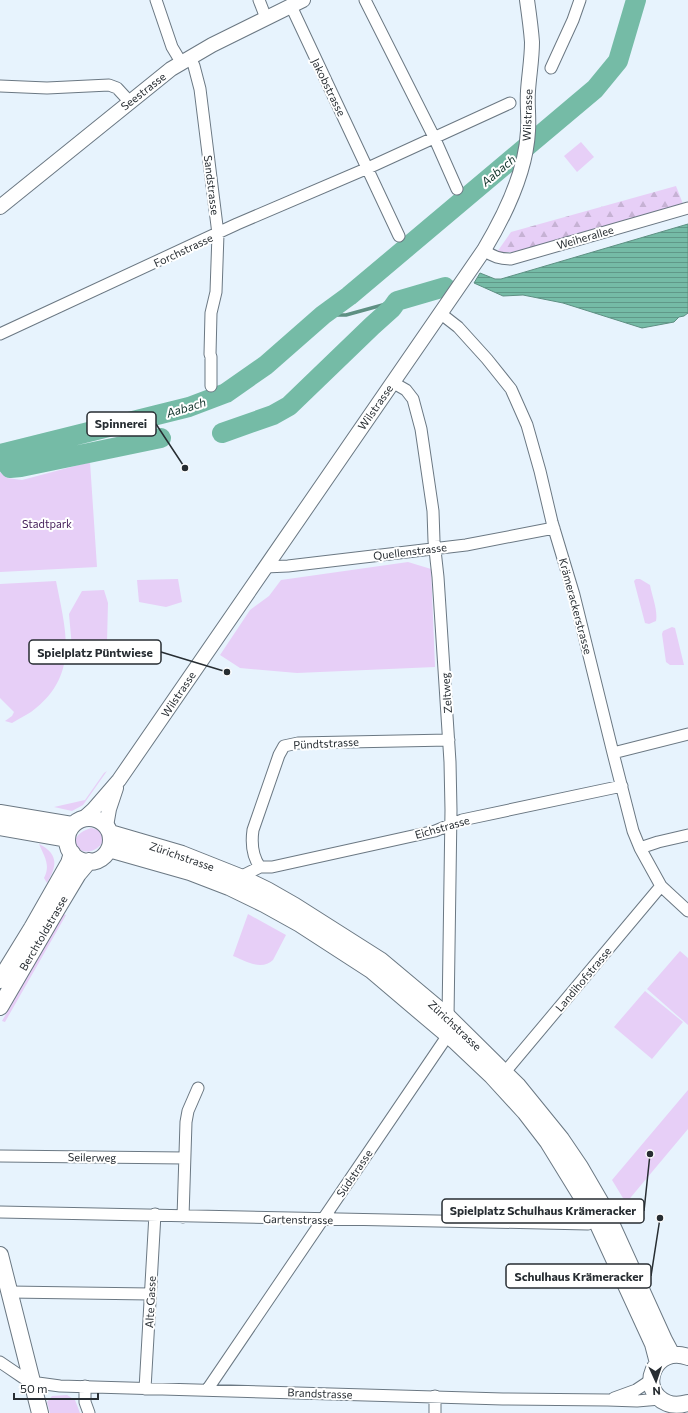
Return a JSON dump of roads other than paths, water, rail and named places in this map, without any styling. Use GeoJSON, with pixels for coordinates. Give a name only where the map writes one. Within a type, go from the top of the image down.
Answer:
{"type":"FeatureCollection","features":[{"type":"Feature","properties":{"kind":"main road"},"geometry":{"type":"LineString","coordinates":[[0,813],[74,834]]}},
{"type":"Feature","properties":{"kind":"main road"},"geometry":{"type":"LineString","coordinates":[[90,818],[96,819],[108,829],[111,841],[109,849],[104,855],[89,861],[79,859],[74,834],[90,818]]}},
{"type":"Feature","properties":{"kind":"main road"},"geometry":{"type":"LineString","coordinates":[[0,827],[74,834]]}},
{"type":"Feature","properties":{"kind":"main road","name":"Zürichstrasse"},"geometry":{"type":"LineString","coordinates":[[108,829],[182,854],[240,877],[267,890],[380,960],[448,1017],[505,1072],[542,1115],[580,1167],[605,1210],[664,1340],[680,1356]]}},
{"type":"Feature","properties":{"kind":"main road","name":"Berchtoldstrasse"},"geometry":{"type":"LineString","coordinates":[[0,980],[69,863],[74,834]]}},
{"type":"Feature","properties":{"kind":"main road","name":"Zürichstrasse"},"geometry":{"type":"LineString","coordinates":[[109,849],[190,872],[229,887],[300,924],[371,970],[448,1035],[492,1076],[548,1142],[596,1220],[652,1344],[658,1363]]}},
{"type":"Feature","properties":{"kind":"main road","name":"Berchtoldstrasse"},"geometry":{"type":"LineString","coordinates":[[0,1007],[57,908],[78,874],[89,861]]}},
{"type":"Feature","properties":{"kind":"main road"},"geometry":{"type":"LineString","coordinates":[[0,1256],[40,1413]]}},
{"type":"Feature","properties":{"kind":"main road"},"geometry":{"type":"LineString","coordinates":[[675,1405],[655,1392],[652,1380],[653,1371],[658,1363],[665,1358],[680,1356]]}},
{"type":"Feature","properties":{"kind":"street","name":"Sandstrasse"},"geometry":{"type":"LineString","coordinates":[[156,0],[172,47],[185,60],[194,66],[200,89],[218,234],[216,292],[212,313],[210,354],[211,386]]}},
{"type":"Feature","properties":{"kind":"street"},"geometry":{"type":"LineString","coordinates":[[259,0],[266,18]]}},
{"type":"Feature","properties":{"kind":"street"},"geometry":{"type":"LineString","coordinates":[[365,0],[434,137],[458,189]]}},
{"type":"Feature","properties":{"kind":"street","name":"Wilstrasse"},"geometry":{"type":"LineString","coordinates":[[74,834],[119,780],[484,250],[506,211],[521,168],[528,131],[528,92],[532,43],[527,0]]}},
{"type":"Feature","properties":{"kind":"street"},"geometry":{"type":"LineString","coordinates":[[551,68],[573,20],[580,0]]}},
{"type":"Feature","properties":{"kind":"street","name":"Seestrasse"},"geometry":{"type":"LineString","coordinates":[[0,207],[129,101],[171,69],[185,60],[297,3]]}},
{"type":"Feature","properties":{"kind":"street","name":"Jakobstrasse"},"geometry":{"type":"LineString","coordinates":[[297,3],[368,168]]}},
{"type":"Feature","properties":{"kind":"street"},"geometry":{"type":"LineString","coordinates":[[0,86],[47,88],[109,85],[117,88],[129,101]]}},
{"type":"Feature","properties":{"kind":"street","name":"Forchstrasse"},"geometry":{"type":"LineString","coordinates":[[0,334],[237,224],[368,168],[510,104]]}},
{"type":"Feature","properties":{"kind":"street"},"geometry":{"type":"LineString","coordinates":[[368,168],[399,236]]}},
{"type":"Feature","properties":{"kind":"street","name":"Weiherallee"},"geometry":{"type":"LineString","coordinates":[[484,250],[494,257],[511,259],[688,208]]}},
{"type":"Feature","properties":{"kind":"street","name":"Krämerackerstrasse"},"geometry":{"type":"LineString","coordinates":[[440,313],[458,327],[487,358],[511,389],[527,425],[554,528],[574,596],[633,830],[640,848],[661,886],[688,911]]}},
{"type":"Feature","properties":{"kind":"street","name":"Zeltweg"},"geometry":{"type":"LineString","coordinates":[[392,382],[406,390],[414,399],[421,430],[433,511],[434,548],[439,592],[449,740],[450,825],[448,1017]]}},
{"type":"Feature","properties":{"kind":"street","name":"Quellenstrasse"},"geometry":{"type":"LineString","coordinates":[[265,567],[288,566],[466,545],[554,528]]}},
{"type":"Feature","properties":{"kind":"street"},"geometry":{"type":"LineString","coordinates":[[613,753],[688,734]]}},
{"type":"Feature","properties":{"kind":"street","name":"Pündtstrasse"},"geometry":{"type":"LineString","coordinates":[[257,869],[253,852],[253,830],[279,755],[284,746],[298,743],[449,740]]}},
{"type":"Feature","properties":{"kind":"street","name":"Wilstrasse"},"geometry":{"type":"LineString","coordinates":[[108,829],[109,809],[119,780]]}},
{"type":"Feature","properties":{"kind":"street","name":"Eichstrasse"},"geometry":{"type":"LineString","coordinates":[[240,877],[257,869],[435,831],[462,820],[622,786]]}},
{"type":"Feature","properties":{"kind":"street"},"geometry":{"type":"LineString","coordinates":[[640,848],[688,835]]}},
{"type":"Feature","properties":{"kind":"street","name":"Landihofstrasse"},"geometry":{"type":"LineString","coordinates":[[505,1072],[661,886]]}},
{"type":"Feature","properties":{"kind":"street","name":"Südstrasse"},"geometry":{"type":"LineString","coordinates":[[206,1390],[448,1035]]}},
{"type":"Feature","properties":{"kind":"street"},"geometry":{"type":"LineString","coordinates":[[183,1216],[184,1158],[188,1112],[198,1088]]}},
{"type":"Feature","properties":{"kind":"street","name":"Seilerweg"},"geometry":{"type":"LineString","coordinates":[[0,1156],[184,1158]]}},
{"type":"Feature","properties":{"kind":"street","name":"Gartenstrasse"},"geometry":{"type":"LineString","coordinates":[[0,1212],[588,1224],[596,1220]]}},
{"type":"Feature","properties":{"kind":"street","name":"Alte Gasse"},"geometry":{"type":"LineString","coordinates":[[145,1389],[155,1214]]}},
{"type":"Feature","properties":{"kind":"street"},"geometry":{"type":"LineString","coordinates":[[9,1292],[150,1294]]}},
{"type":"Feature","properties":{"kind":"street","name":"Brandstrasse"},"geometry":{"type":"LineString","coordinates":[[0,1362],[20,1376],[32,1381],[56,1385],[145,1389],[609,1400],[675,1405]]}},
{"type":"Feature","properties":{"kind":"street","name":"Brandstrasse"},"geometry":{"type":"LineString","coordinates":[[609,1400],[636,1390],[652,1380]]}},
{"type":"Feature","properties":{"kind":"street"},"geometry":{"type":"LineString","coordinates":[[85,1386],[86,1402],[89,1413]]}},
{"type":"Feature","properties":{"kind":"street"},"geometry":{"type":"LineString","coordinates":[[435,1396],[435,1413]]}},
{"type":"Feature","properties":{"kind":"waterway","name":"Aabach"},"geometry":{"type":"LineString","coordinates":[[0,454],[189,407],[226,393],[266,365],[323,315],[349,296],[595,89],[618,61],[636,0]]}},
{"type":"Feature","properties":{"kind":"waterway"},"geometry":{"type":"LineString","coordinates":[[222,433],[273,415],[289,406],[392,308],[397,301],[445,287]]}},
{"type":"Feature","properties":{"kind":"waterway","name":"Aabach"},"geometry":{"type":"LineString","coordinates":[[323,315],[346,315],[397,301]]}},
{"type":"Feature","properties":{"kind":"waterway"},"geometry":{"type":"LineString","coordinates":[[0,455],[10,468],[21,467],[161,438]]}},
{"type":"Feature","properties":{"kind":"place","name":"Spinnerei"},"geometry":{"type":"Point","coordinates":[185,468]}},
{"type":"Feature","properties":{"kind":"place","name":"Spielplatz Püntwiese"},"geometry":{"type":"Point","coordinates":[227,672]}},
{"type":"Feature","properties":{"kind":"place","name":"Spielplatz Schulhaus Krämeracker"},"geometry":{"type":"Point","coordinates":[650,1154]}},
{"type":"Feature","properties":{"kind":"place","name":"Schulhaus Krämeracker"},"geometry":{"type":"Point","coordinates":[660,1218]}},
{"type":"Feature","properties":{"kind":"park label","name":"Stadtpark"},"geometry":{"type":"Point","coordinates":[47,523]}}]}
